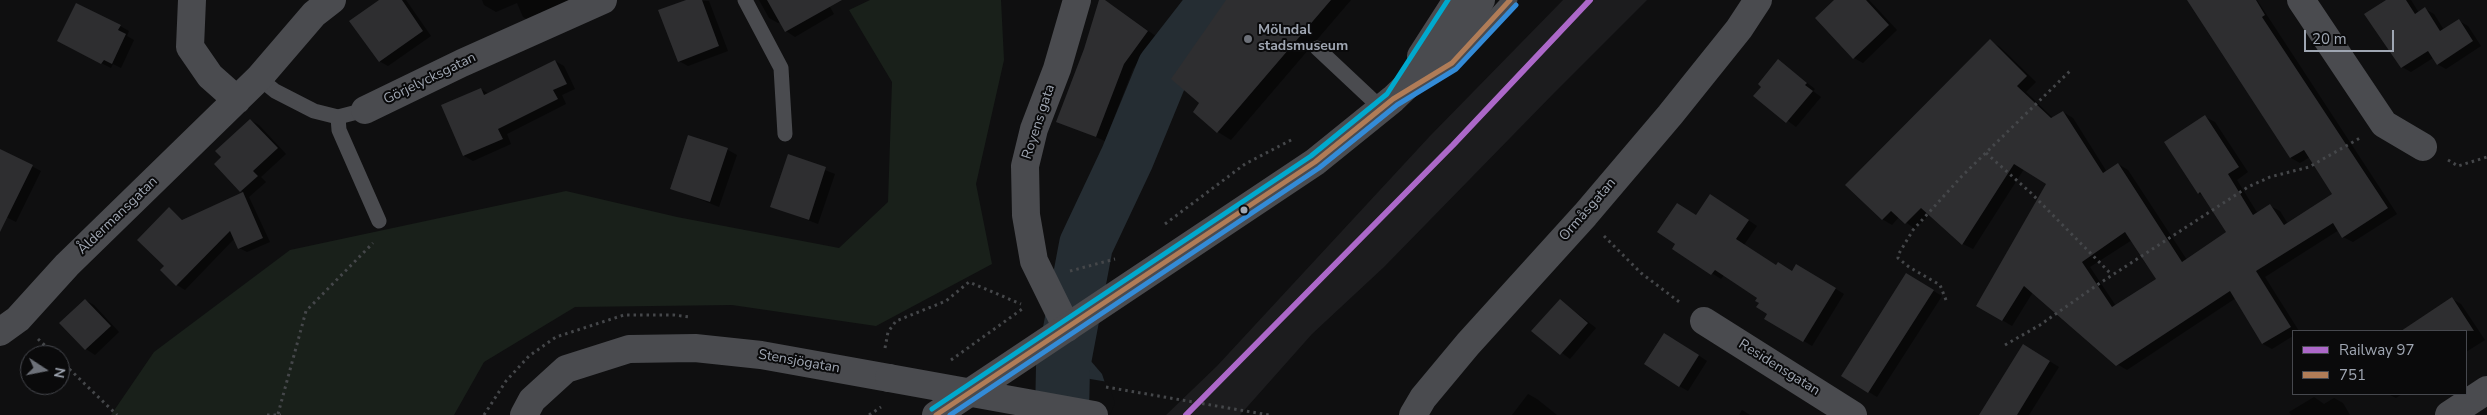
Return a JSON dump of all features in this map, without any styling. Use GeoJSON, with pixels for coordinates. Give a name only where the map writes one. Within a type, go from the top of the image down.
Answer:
{"type":"FeatureCollection","features":[{"type":"Feature","properties":{"kind":"street"},"geometry":{"type":"LineString","coordinates":[[192,0],[190,47],[210,76],[237,100]]}},
{"type":"Feature","properties":{"kind":"street","name":"Görjelycksgatan"},"geometry":{"type":"LineString","coordinates":[[365,110],[462,63],[602,0]]}},
{"type":"Feature","properties":{"kind":"street","name":"Royens gata"},"geometry":{"type":"LineString","coordinates":[[1058,334],[1045,288],[1034,261],[1026,215],[1025,166],[1034,129],[1057,69],[1077,0]]}},
{"type":"Feature","properties":{"kind":"street"},"geometry":{"type":"LineString","coordinates":[[1387,104],[1457,0]]}},
{"type":"Feature","properties":{"kind":"street"},"geometry":{"type":"LineString","coordinates":[[936,415],[1315,162],[1387,104],[1460,33],[1481,0]]}},
{"type":"Feature","properties":{"kind":"street","name":"Ormåsgatan"},"geometry":{"type":"LineString","coordinates":[[1413,415],[1423,398],[1468,344],[1584,215],[1670,115],[1739,29],[1758,0]]}},
{"type":"Feature","properties":{"kind":"street"},"geometry":{"type":"LineString","coordinates":[[2301,0],[2384,124],[2423,147]]}},
{"type":"Feature","properties":{"kind":"street","name":"Åldermansgatan"},"geometry":{"type":"LineString","coordinates":[[0,332],[18,319],[68,265],[259,78],[318,5]]}},
{"type":"Feature","properties":{"kind":"street","name":"Residensgatan"},"geometry":{"type":"LineString","coordinates":[[1704,322],[1853,415]]}},
{"type":"Feature","properties":{"kind":"street","name":"Stensjögatan"},"geometry":{"type":"LineString","coordinates":[[524,415],[532,400],[566,369],[629,349],[695,348],[761,355],[1094,415]]}},
{"type":"Feature","properties":{"kind":"street"},"geometry":{"type":"LineString","coordinates":[[2449,415],[2487,390]]}},
{"type":"Feature","properties":{"kind":"lane"},"geometry":{"type":"LineString","coordinates":[[746,0],[781,68],[784,134]]}},
{"type":"Feature","properties":{"kind":"lane"},"geometry":{"type":"LineString","coordinates":[[1317,48],[1387,104],[1452,63],[1510,0]]}},
{"type":"Feature","properties":{"kind":"lane","name":"Görjelycksgatan"},"geometry":{"type":"LineString","coordinates":[[259,78],[275,91],[314,111],[338,117],[365,110]]}},
{"type":"Feature","properties":{"kind":"lane"},"geometry":{"type":"LineString","coordinates":[[338,117],[339,130],[379,221]]}},
{"type":"Feature","properties":{"kind":"path"},"geometry":{"type":"LineString","coordinates":[[1946,300],[1940,285],[1909,266],[1898,258],[1898,255],[1913,230],[1962,176],[2072,69]]}},
{"type":"Feature","properties":{"kind":"path"},"geometry":{"type":"LineString","coordinates":[[2005,345],[2040,325],[2112,274],[2248,186],[2270,177],[2309,167],[2384,124]]}},
{"type":"Feature","properties":{"kind":"path"},"geometry":{"type":"LineString","coordinates":[[1158,229],[1245,164],[1301,135]]}},
{"type":"Feature","properties":{"kind":"path"},"geometry":{"type":"LineString","coordinates":[[2423,147],[2458,166],[2487,157]]}},
{"type":"Feature","properties":{"kind":"path"},"geometry":{"type":"LineString","coordinates":[[1986,153],[2031,193],[2112,274]]}},
{"type":"Feature","properties":{"kind":"path"},"geometry":{"type":"LineString","coordinates":[[267,415],[279,414],[306,311],[381,236],[379,221]]}},
{"type":"Feature","properties":{"kind":"path"},"geometry":{"type":"LineString","coordinates":[[1609,241],[1641,273],[1704,322]]}},
{"type":"Feature","properties":{"kind":"path"},"geometry":{"type":"LineString","coordinates":[[1068,272],[1118,258]]}},
{"type":"Feature","properties":{"kind":"path"},"geometry":{"type":"LineString","coordinates":[[884,350],[888,332],[896,321],[946,301],[969,282],[1026,306],[944,364]]}},
{"type":"Feature","properties":{"kind":"path"},"geometry":{"type":"LineString","coordinates":[[70,370],[117,415]]}},
{"type":"Feature","properties":{"kind":"path"},"geometry":{"type":"LineString","coordinates":[[869,415],[887,403]]}},
{"type":"Feature","properties":{"kind":"shaded area"},"geometry":{"type":"Polygon","coordinates":[[[870,0],[1001,0],[1004,60],[976,184],[992,264],[876,326],[732,305],[575,307],[484,362],[454,415],[111,415],[154,352],[290,250],[566,191],[677,217],[839,248],[888,202],[892,82],[849,10],[870,0]]]}},
{"type":"Feature","properties":{"kind":"shaded area"},"geometry":{"type":"Polygon","coordinates":[[[1563,0],[1647,0],[1384,267],[1312,334],[1240,415],[1166,415],[1217,366],[1430,136],[1563,0]]]}},
{"type":"Feature","properties":{"kind":"shaded area"},"geometry":{"type":"Polygon","coordinates":[[[1075,356],[1090,360],[1102,374],[1112,404],[1043,415],[1060,366],[1075,356]]]}},
{"type":"Feature","properties":{"kind":"pier"},"geometry":{"type":"Polygon","coordinates":[[[1055,373],[1108,382],[1115,403],[1110,415],[1040,415],[1055,373]]]}},
{"type":"Feature","properties":{"kind":"building"},"geometry":{"type":"Polygon","coordinates":[[[379,0],[402,0],[423,31],[379,62],[349,21],[379,0]]]}},
{"type":"Feature","properties":{"kind":"building"},"geometry":{"type":"Polygon","coordinates":[[[686,0],[702,0],[719,46],[678,62],[658,10],[686,0]]]}},
{"type":"Feature","properties":{"kind":"building"},"geometry":{"type":"Polygon","coordinates":[[[767,0],[842,0],[785,32],[767,0]]]}},
{"type":"Feature","properties":{"kind":"building"},"geometry":{"type":"Polygon","coordinates":[[[1099,0],[1105,0],[1148,31],[1124,64],[1096,137],[1056,122],[1084,49],[1099,0]]]}},
{"type":"Feature","properties":{"kind":"building","name":"Mölndal stadsmuseum"},"geometry":{"type":"Polygon","coordinates":[[[1226,0],[1331,0],[1217,133],[1193,112],[1199,103],[1171,79],[1226,0]]]}},
{"type":"Feature","properties":{"kind":"building"},"geometry":{"type":"Polygon","coordinates":[[[1834,0],[1866,0],[1889,25],[1853,59],[1815,18],[1834,0]]]}},
{"type":"Feature","properties":{"kind":"building"},"geometry":{"type":"Polygon","coordinates":[[[2187,0],[2256,0],[2265,15],[2262,17],[2388,208],[2342,238],[2333,223],[2256,271],[2291,327],[2262,344],[2230,291],[2116,366],[2024,286],[2002,321],[1976,306],[2046,184],[2014,164],[1962,245],[1921,208],[1905,224],[1891,211],[1882,220],[1845,185],[1990,39],[2027,76],[2017,86],[2051,118],[2063,111],[2103,173],[2118,163],[2182,262],[2226,232],[2200,192],[2198,194],[2164,142],[2205,115],[2239,167],[2228,174],[2253,215],[2270,204],[2284,225],[2332,194],[2304,150],[2290,158],[2187,0]],[[2125,232],[2082,262],[2112,307],[2156,279],[2125,232]]]}},
{"type":"Feature","properties":{"kind":"building"},"geometry":{"type":"Polygon","coordinates":[[[2386,0],[2406,0],[2415,14],[2425,7],[2440,31],[2459,19],[2473,41],[2437,65],[2428,51],[2401,68],[2364,14],[2386,0]]]}},
{"type":"Feature","properties":{"kind":"building"},"geometry":{"type":"Polygon","coordinates":[[[76,3],[121,25],[118,30],[126,34],[112,64],[104,60],[101,64],[57,41],[76,3]]]}},
{"type":"Feature","properties":{"kind":"building"},"geometry":{"type":"Polygon","coordinates":[[[1778,59],[1807,83],[1805,85],[1813,91],[1786,123],[1753,96],[1761,87],[1758,84],[1778,59]]]}},
{"type":"Feature","properties":{"kind":"building"},"geometry":{"type":"Polygon","coordinates":[[[555,60],[567,84],[553,90],[558,99],[498,129],[503,139],[463,156],[441,105],[481,88],[484,95],[555,60]]]}},
{"type":"Feature","properties":{"kind":"building"},"geometry":{"type":"Polygon","coordinates":[[[250,119],[278,148],[253,171],[258,176],[240,192],[214,164],[221,157],[215,151],[250,119]]]}},
{"type":"Feature","properties":{"kind":"building"},"geometry":{"type":"Polygon","coordinates":[[[688,135],[728,148],[710,202],[670,189],[688,135]]]}},
{"type":"Feature","properties":{"kind":"building"},"geometry":{"type":"Polygon","coordinates":[[[0,149],[33,165],[0,232],[0,149]]]}},
{"type":"Feature","properties":{"kind":"building"},"geometry":{"type":"Polygon","coordinates":[[[788,154],[826,167],[809,220],[770,207],[788,154]]]}},
{"type":"Feature","properties":{"kind":"building"},"geometry":{"type":"Polygon","coordinates":[[[243,192],[263,238],[238,249],[230,231],[176,286],[160,270],[164,266],[137,240],[169,207],[182,220],[243,192]]]}},
{"type":"Feature","properties":{"kind":"building"},"geometry":{"type":"Polygon","coordinates":[[[1710,194],[1749,220],[1736,239],[1776,265],[1778,262],[1792,271],[1796,264],[1836,288],[1803,342],[1764,319],[1767,314],[1756,307],[1759,303],[1755,301],[1757,298],[1715,270],[1711,275],[1672,249],[1675,244],[1657,232],[1677,203],[1696,215],[1710,194]]]}},
{"type":"Feature","properties":{"kind":"building"},"geometry":{"type":"Polygon","coordinates":[[[1906,273],[1934,290],[1868,393],[1841,376],[1906,273]]]}},
{"type":"Feature","properties":{"kind":"building"},"geometry":{"type":"Polygon","coordinates":[[[2452,297],[2474,331],[2467,330],[2402,330],[2452,297]]]}},
{"type":"Feature","properties":{"kind":"building"},"geometry":{"type":"Polygon","coordinates":[[[85,299],[111,326],[85,350],[59,323],[85,299]]]}},
{"type":"Feature","properties":{"kind":"building"},"geometry":{"type":"Polygon","coordinates":[[[1560,299],[1588,323],[1560,355],[1531,331],[1560,299]]]}},
{"type":"Feature","properties":{"kind":"building"},"geometry":{"type":"Polygon","coordinates":[[[1664,333],[1699,355],[1679,387],[1644,364],[1664,333]]]}},
{"type":"Feature","properties":{"kind":"building"},"geometry":{"type":"Polygon","coordinates":[[[2023,344],[2050,361],[2017,415],[1979,415],[2023,344]]]}},
{"type":"Feature","properties":{"kind":"waterway"},"geometry":{"type":"LineString","coordinates":[[1062,415],[1063,367],[1086,245],[1127,158],[1164,68],[1217,0]]}},
{"type":"Feature","properties":{"kind":"rail line","name":"97"},"geometry":{"type":"LineString","coordinates":[[1186,415],[1453,145],[1590,0]]}},
{"type":"Feature","properties":{"kind":"transit line"},"geometry":{"type":"LineString","coordinates":[[932,409],[1311,156],[1387,94],[1448,0]]}},
{"type":"Feature","properties":{"kind":"transit line","name":"751"},"geometry":{"type":"LineString","coordinates":[[936,415],[1315,162],[1393,99],[1452,63],[1510,0]]}},
{"type":"Feature","properties":{"kind":"transit line"},"geometry":{"type":"LineString","coordinates":[[950,415],[1319,168],[1397,105],[1456,69],[1516,5]]}},
{"type":"Feature","properties":{"kind":"place","name":"Mölndal stadsmuseum"},"geometry":{"type":"Point","coordinates":[1248,39]}}]}
